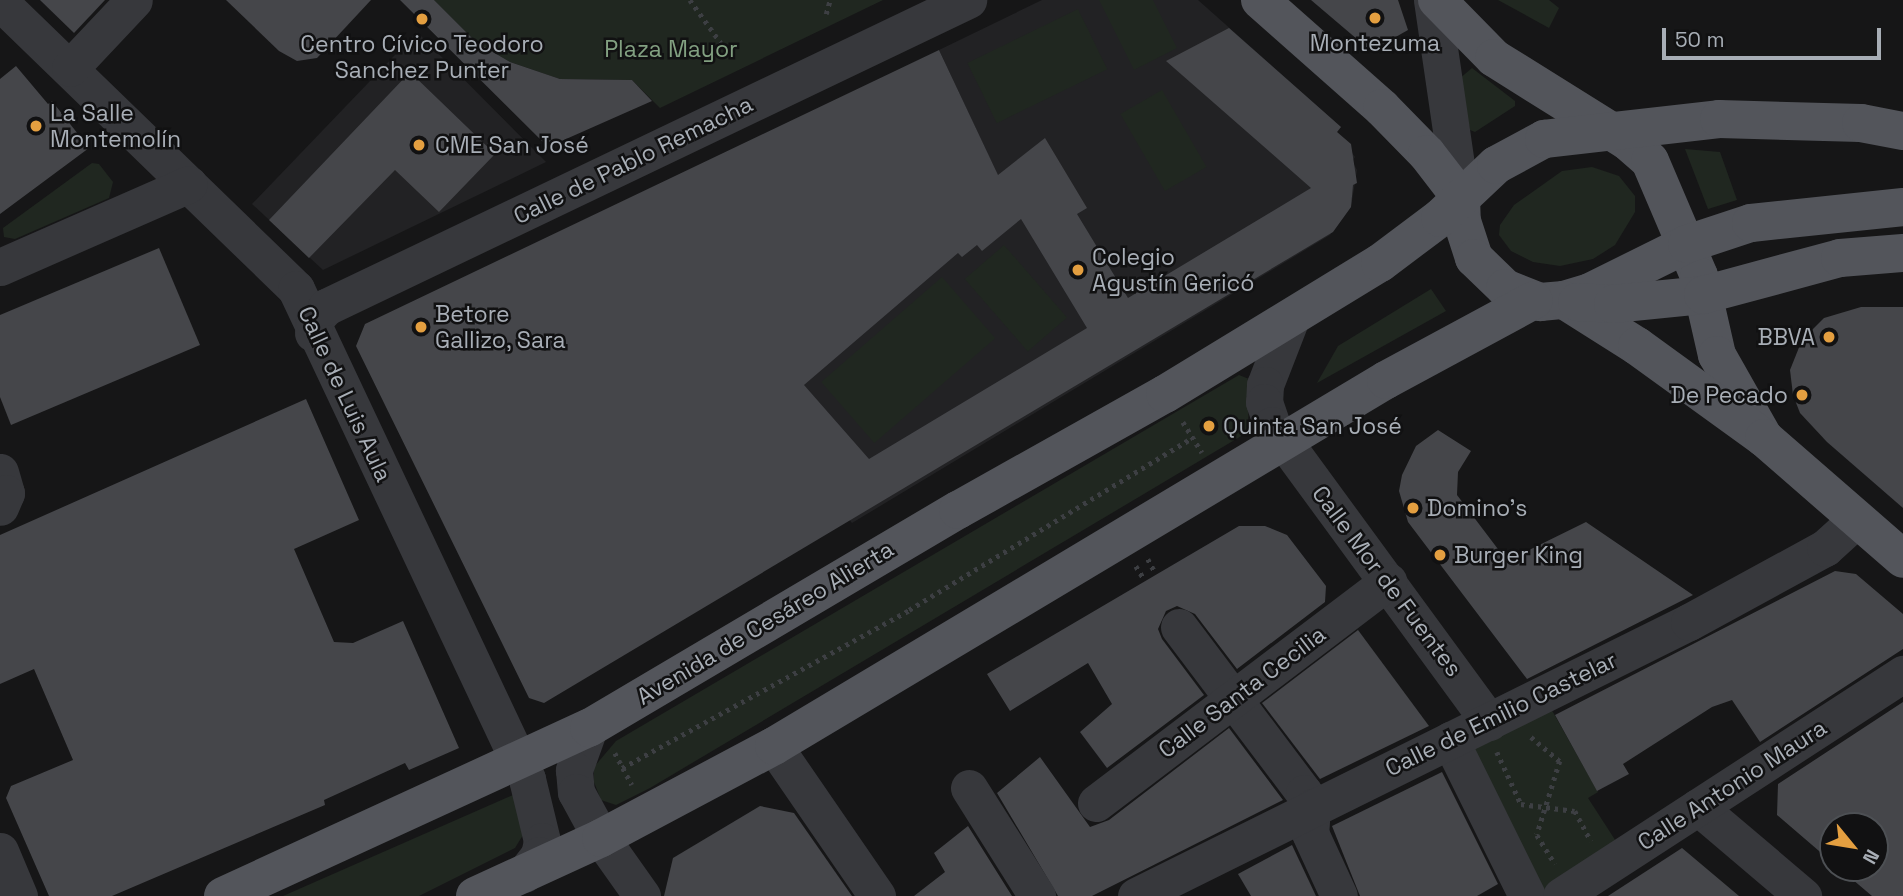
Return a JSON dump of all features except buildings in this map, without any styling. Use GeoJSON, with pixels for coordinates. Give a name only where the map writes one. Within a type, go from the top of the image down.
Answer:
{"type":"FeatureCollection","features":[{"type":"Feature","properties":{"kind":"main road"},"geometry":{"type":"LineString","coordinates":[[1260,0],[1382,108],[1461,198],[1462,221],[1474,258],[1505,288],[1549,300],[1613,304],[1703,295],[1840,258],[1903,253]]}},
{"type":"Feature","properties":{"kind":"main road"},"geometry":{"type":"LineString","coordinates":[[1434,0],[1494,58],[1640,149],[1659,175],[1687,244],[1703,295],[1717,355],[1764,438]]}},
{"type":"Feature","properties":{"kind":"main road","name":"Avenida de Cesáreo Alierta"},"geometry":{"type":"LineString","coordinates":[[1861,123],[1903,108]]}},
{"type":"Feature","properties":{"kind":"main road","name":"Avenida de Cesáreo Alierta"},"geometry":{"type":"LineString","coordinates":[[223,896],[519,762],[602,740],[1395,253],[1496,165],[1544,139],[1616,134],[1719,119],[1861,123],[1903,131]]}},
{"type":"Feature","properties":{"kind":"main road"},"geometry":{"type":"LineString","coordinates":[[475,896],[601,838],[774,746],[1282,442],[1549,300],[1687,244],[1786,216],[1903,207]]}},
{"type":"Feature","properties":{"kind":"main road"},"geometry":{"type":"LineString","coordinates":[[1549,300],[1633,343],[1764,438],[1903,559]]}},
{"type":"Feature","properties":{"kind":"street"},"geometry":{"type":"LineString","coordinates":[[70,68],[134,0]]}},
{"type":"Feature","properties":{"kind":"street","name":"Calle de Pablo Remacha"},"geometry":{"type":"LineString","coordinates":[[313,333],[314,320],[327,307],[968,0]]}},
{"type":"Feature","properties":{"kind":"street"},"geometry":{"type":"LineString","coordinates":[[1434,0],[1461,198]]}},
{"type":"Feature","properties":{"kind":"street","name":"Calle de Luis Aula"},"geometry":{"type":"LineString","coordinates":[[0,2],[296,289],[313,333],[532,794],[542,841],[539,855],[524,874]]}},
{"type":"Feature","properties":{"kind":"street"},"geometry":{"type":"LineString","coordinates":[[0,267],[189,184]]}},
{"type":"Feature","properties":{"kind":"street"},"geometry":{"type":"LineString","coordinates":[[1282,442],[1266,411],[1264,394],[1291,318]]}},
{"type":"Feature","properties":{"kind":"street","name":"Calle Mor de Fuentes"},"geometry":{"type":"LineString","coordinates":[[1282,442],[1388,581],[1497,732]]}},
{"type":"Feature","properties":{"kind":"street"},"geometry":{"type":"LineString","coordinates":[[0,472],[6,493],[0,507]]}},
{"type":"Feature","properties":{"kind":"street","name":"Calle de Emilio Castelar"},"geometry":{"type":"LineString","coordinates":[[1136,896],[1187,885],[1311,807],[1450,740],[1497,732],[1825,548],[1857,519]]}},
{"type":"Feature","properties":{"kind":"street","name":"Calle Santa Cecilia"},"geometry":{"type":"LineString","coordinates":[[1096,803],[1388,581]]}},
{"type":"Feature","properties":{"kind":"street"},"geometry":{"type":"LineString","coordinates":[[1180,627],[1311,807],[1310,833],[1339,896]]}},
{"type":"Feature","properties":{"kind":"street","name":"Calle Antonio Maura"},"geometry":{"type":"LineString","coordinates":[[1561,886],[1698,807],[1903,674]]}},
{"type":"Feature","properties":{"kind":"street"},"geometry":{"type":"LineString","coordinates":[[602,740],[573,780],[601,838],[642,896]]}},
{"type":"Feature","properties":{"kind":"street"},"geometry":{"type":"LineString","coordinates":[[1450,740],[1527,896]]}},
{"type":"Feature","properties":{"kind":"street"},"geometry":{"type":"LineString","coordinates":[[774,746],[877,896]]}},
{"type":"Feature","properties":{"kind":"street"},"geometry":{"type":"LineString","coordinates":[[969,788],[1037,896]]}},
{"type":"Feature","properties":{"kind":"street"},"geometry":{"type":"LineString","coordinates":[[1698,807],[1803,896]]}},
{"type":"Feature","properties":{"kind":"street"},"geometry":{"type":"LineString","coordinates":[[0,851],[19,896]]}},
{"type":"Feature","properties":{"kind":"path"},"geometry":{"type":"LineString","coordinates":[[690,0],[722,43]]}},
{"type":"Feature","properties":{"kind":"path"},"geometry":{"type":"LineString","coordinates":[[827,14],[830,0]]}},
{"type":"Feature","properties":{"kind":"path"},"geometry":{"type":"LineString","coordinates":[[1177,412],[1205,458]]}},
{"type":"Feature","properties":{"kind":"path"},"geometry":{"type":"LineString","coordinates":[[622,768],[909,610],[1192,438]]}},
{"type":"Feature","properties":{"kind":"path"},"geometry":{"type":"LineString","coordinates":[[1147,559],[1155,572]]}},
{"type":"Feature","properties":{"kind":"path"},"geometry":{"type":"LineString","coordinates":[[1135,565],[1144,579]]}},
{"type":"Feature","properties":{"kind":"path"},"geometry":{"type":"LineString","coordinates":[[1497,732],[1495,748],[1521,804],[1575,811],[1598,854]]}},
{"type":"Feature","properties":{"kind":"path"},"geometry":{"type":"LineString","coordinates":[[1525,732],[1560,761],[1537,835],[1561,886]]}},
{"type":"Feature","properties":{"kind":"path"},"geometry":{"type":"LineString","coordinates":[[602,740],[636,792]]}},
{"type":"Feature","properties":{"kind":"shaded area","name":"Colegio Agustín Gericó"},"geometry":{"type":"Polygon","coordinates":[[[1042,0],[1198,0],[1341,127],[1337,132],[1355,157],[1352,161],[1357,170],[1351,207],[1330,235],[852,523],[791,449],[760,335],[998,176],[939,50],[1042,0]]]}},
{"type":"Feature","properties":{"kind":"shaded area","name":"CME San José"},"geometry":{"type":"Polygon","coordinates":[[[417,32],[546,162],[323,270],[252,204],[417,32]]]}},
{"type":"Feature","properties":{"kind":"green space","name":"Plaza Mayor"},"geometry":{"type":"Polygon","coordinates":[[[434,0],[883,0],[660,108],[632,80],[560,79],[510,62],[476,42],[434,0]]]}},
{"type":"Feature","properties":{"kind":"green space"},"geometry":{"type":"Polygon","coordinates":[[[1099,0],[1153,0],[1177,48],[1134,70],[1099,0]]]}},
{"type":"Feature","properties":{"kind":"green space"},"geometry":{"type":"Polygon","coordinates":[[[1498,0],[1549,0],[1559,8],[1549,28],[1498,0]]]}},
{"type":"Feature","properties":{"kind":"green space"},"geometry":{"type":"Polygon","coordinates":[[[1078,9],[1107,69],[997,123],[967,63],[1078,9]]]}},
{"type":"Feature","properties":{"kind":"green space"},"geometry":{"type":"Polygon","coordinates":[[[1472,68],[1515,101],[1515,106],[1475,132],[1470,130],[1459,79],[1472,68]]]}},
{"type":"Feature","properties":{"kind":"green space"},"geometry":{"type":"Polygon","coordinates":[[[1162,90],[1206,167],[1165,191],[1120,114],[1162,90]]]}},
{"type":"Feature","properties":{"kind":"green space"},"geometry":{"type":"Polygon","coordinates":[[[1685,149],[1720,152],[1737,200],[1708,209],[1685,149]]]}},
{"type":"Feature","properties":{"kind":"green space"},"geometry":{"type":"Polygon","coordinates":[[[92,163],[99,164],[113,182],[109,198],[15,239],[4,237],[3,228],[92,163]]]}},
{"type":"Feature","properties":{"kind":"green space"},"geometry":{"type":"Polygon","coordinates":[[[1592,167],[1619,176],[1635,196],[1635,212],[1615,245],[1593,259],[1560,266],[1533,262],[1511,251],[1499,235],[1500,225],[1514,205],[1562,171],[1592,167]]]}},
{"type":"Feature","properties":{"kind":"green space"},"geometry":{"type":"Polygon","coordinates":[[[1004,245],[1067,317],[1028,352],[965,279],[1004,245]]]}},
{"type":"Feature","properties":{"kind":"green space"},"geometry":{"type":"Polygon","coordinates":[[[942,277],[995,338],[874,443],[821,382],[942,277]]]}},
{"type":"Feature","properties":{"kind":"green space"},"geometry":{"type":"Polygon","coordinates":[[[1431,289],[1446,311],[1317,383],[1338,346],[1431,289]]]}},
{"type":"Feature","properties":{"kind":"green space"},"geometry":{"type":"Polygon","coordinates":[[[1239,375],[1249,379],[1248,432],[650,788],[616,805],[601,800],[594,782],[594,767],[616,741],[1239,375]]]}},
{"type":"Feature","properties":{"kind":"green space"},"geometry":{"type":"Polygon","coordinates":[[[1545,698],[1598,792],[1588,798],[1621,849],[1534,895],[1469,737],[1545,698]]]}},
{"type":"Feature","properties":{"kind":"green space"},"geometry":{"type":"Polygon","coordinates":[[[513,795],[526,830],[515,848],[419,896],[283,896],[513,795]]]}},
{"type":"Feature","properties":{"kind":"place","name":"Montezuma"},"geometry":{"type":"Point","coordinates":[1375,18]}},
{"type":"Feature","properties":{"kind":"place","name":"Centro Cívico Teodoro Sanchez Punter"},"geometry":{"type":"Point","coordinates":[422,19]}},
{"type":"Feature","properties":{"kind":"place","name":"La Salle Montemolín"},"geometry":{"type":"Point","coordinates":[36,126]}},
{"type":"Feature","properties":{"kind":"place","name":"CME San José"},"geometry":{"type":"Point","coordinates":[419,145]}},
{"type":"Feature","properties":{"kind":"place","name":"Colegio Agustín Gericó"},"geometry":{"type":"Point","coordinates":[1078,270]}},
{"type":"Feature","properties":{"kind":"place","name":"Betore Gallizo, Sara"},"geometry":{"type":"Point","coordinates":[421,327]}},
{"type":"Feature","properties":{"kind":"place","name":"BBVA"},"geometry":{"type":"Point","coordinates":[1829,337]}},
{"type":"Feature","properties":{"kind":"place","name":"De Pecado"},"geometry":{"type":"Point","coordinates":[1802,395]}},
{"type":"Feature","properties":{"kind":"place","name":"Quinta San José"},"geometry":{"type":"Point","coordinates":[1209,426]}},
{"type":"Feature","properties":{"kind":"place","name":"Domino's"},"geometry":{"type":"Point","coordinates":[1413,508]}},
{"type":"Feature","properties":{"kind":"place","name":"Burger King"},"geometry":{"type":"Point","coordinates":[1440,555]}}]}
